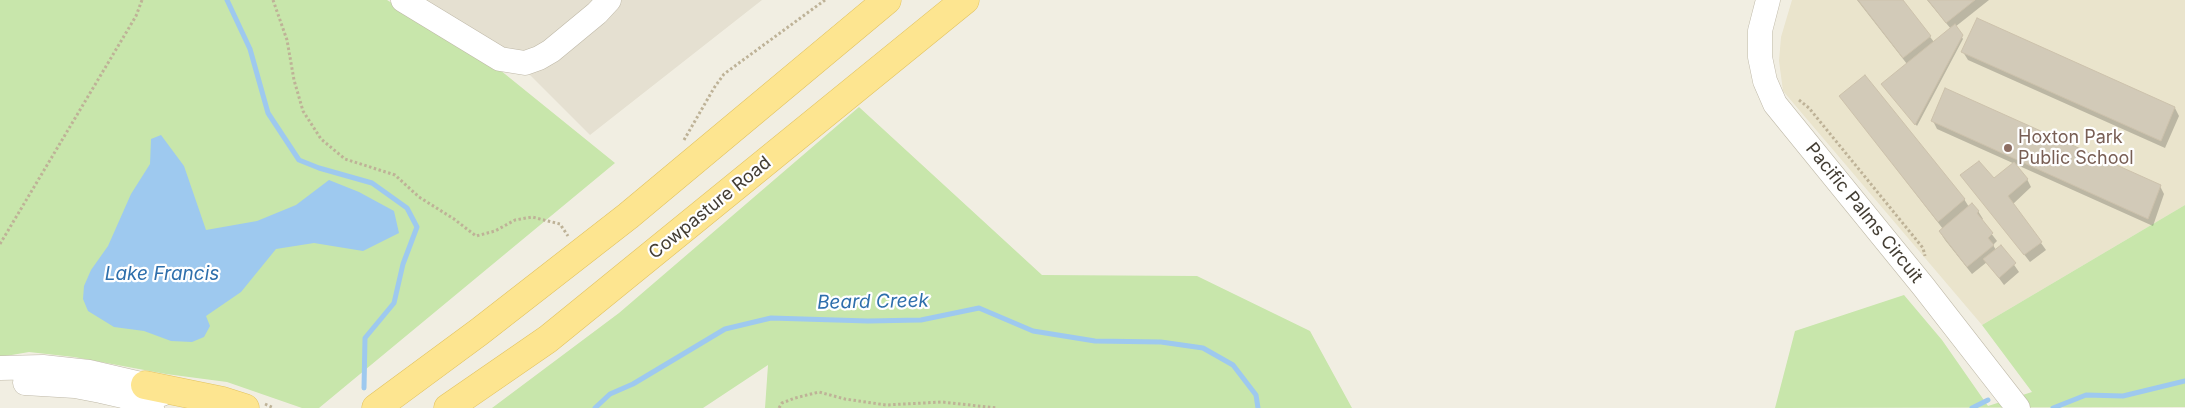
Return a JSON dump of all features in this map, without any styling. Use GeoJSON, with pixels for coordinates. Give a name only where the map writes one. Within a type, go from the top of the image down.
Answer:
{"type":"FeatureCollection","features":[{"type":"Feature","properties":{"kind":"main road"},"geometry":{"type":"LineString","coordinates":[[376,408],[487,326],[628,216],[888,0]]}},
{"type":"Feature","properties":{"kind":"main road","name":"Cowpasture Road"},"geometry":{"type":"LineString","coordinates":[[448,408],[548,339],[965,0]]}},
{"type":"Feature","properties":{"kind":"main road"},"geometry":{"type":"LineString","coordinates":[[149,396],[223,400],[245,408]]}},
{"type":"Feature","properties":{"kind":"street"},"geometry":{"type":"LineString","coordinates":[[403,0],[500,59],[525,63],[551,51],[597,14],[610,0]]}},
{"type":"Feature","properties":{"kind":"street","name":"Pacific Palms Circuit"},"geometry":{"type":"LineString","coordinates":[[1768,0],[1760,30],[1760,57],[1765,81],[1775,104],[1923,286],[2018,408]]}},
{"type":"Feature","properties":{"kind":"street"},"geometry":{"type":"LineString","coordinates":[[0,368],[66,368],[110,376],[149,396],[189,408]]}},
{"type":"Feature","properties":{"kind":"street"},"geometry":{"type":"LineString","coordinates":[[0,384],[45,383],[75,386],[124,396],[149,396]]}},
{"type":"Feature","properties":{"kind":"path"},"geometry":{"type":"LineString","coordinates":[[0,244],[136,16],[142,0]]}},
{"type":"Feature","properties":{"kind":"path"},"geometry":{"type":"LineString","coordinates":[[273,0],[288,40],[294,80],[303,111],[321,139],[345,159],[395,175],[419,197],[454,219],[476,236],[495,232],[515,220],[532,217],[560,224],[570,238]]}},
{"type":"Feature","properties":{"kind":"path"},"geometry":{"type":"LineString","coordinates":[[681,146],[724,74],[824,0]]}},
{"type":"Feature","properties":{"kind":"path"},"geometry":{"type":"LineString","coordinates":[[563,243],[577,232]]}},
{"type":"Feature","properties":{"kind":"path"},"geometry":{"type":"LineString","coordinates":[[779,408],[782,404],[794,398],[820,392],[845,399],[886,405],[942,402],[997,408]]}},
{"type":"Feature","properties":{"kind":"shaded area"},"geometry":{"type":"Polygon","coordinates":[[[421,0],[762,0],[590,135],[508,53],[421,0]]]}},
{"type":"Feature","properties":{"kind":"shaded area","name":"Hoxton Park Public School"},"geometry":{"type":"Polygon","coordinates":[[[1792,0],[2185,0],[2185,205],[1982,325],[1783,91],[1779,61],[1781,37],[1792,0]]]}},
{"type":"Feature","properties":{"kind":"green space"},"geometry":{"type":"Polygon","coordinates":[[[0,0],[387,0],[500,70],[615,163],[319,408],[302,408],[227,382],[166,374],[74,357],[29,352],[0,357],[0,0]]]}},
{"type":"Feature","properties":{"kind":"green space"},"geometry":{"type":"Polygon","coordinates":[[[859,107],[1042,275],[1197,276],[1310,331],[1352,408],[765,408],[768,365],[703,408],[492,408],[619,313],[859,107]]]}},
{"type":"Feature","properties":{"kind":"green space"},"geometry":{"type":"Polygon","coordinates":[[[2185,205],[2185,407],[1775,408],[1795,331],[1904,295],[1942,340],[1988,406],[2032,392],[1982,325],[2185,205]]]}},
{"type":"Feature","properties":{"kind":"water","name":"Lake Francis"},"geometry":{"type":"Polygon","coordinates":[[[161,135],[184,166],[206,230],[257,221],[296,205],[329,180],[359,192],[394,211],[399,233],[363,251],[314,243],[276,249],[241,292],[206,316],[210,326],[204,337],[192,342],[171,341],[144,331],[114,327],[88,311],[83,299],[84,286],[91,270],[108,246],[131,194],[150,164],[151,139],[161,135]]]}},
{"type":"Feature","properties":{"kind":"building"},"geometry":{"type":"Polygon","coordinates":[[[1858,0],[1903,0],[1931,36],[1903,58],[1858,0]]]}},
{"type":"Feature","properties":{"kind":"building"},"geometry":{"type":"Polygon","coordinates":[[[1928,0],[1975,0],[1946,23],[1928,0]]]}},
{"type":"Feature","properties":{"kind":"building"},"geometry":{"type":"Polygon","coordinates":[[[1977,18],[2175,107],[2161,141],[1961,52],[1977,18]]]}},
{"type":"Feature","properties":{"kind":"building"},"geometry":{"type":"Polygon","coordinates":[[[1955,24],[1963,35],[1915,125],[1881,84],[1955,24]]]}},
{"type":"Feature","properties":{"kind":"building"},"geometry":{"type":"Polygon","coordinates":[[[1865,75],[1965,199],[1938,222],[1839,96],[1865,75]]]}},
{"type":"Feature","properties":{"kind":"building"},"geometry":{"type":"Polygon","coordinates":[[[1945,88],[2161,185],[2148,219],[1931,121],[1945,88]]]}},
{"type":"Feature","properties":{"kind":"building"},"geometry":{"type":"Polygon","coordinates":[[[1979,161],[1994,178],[2014,162],[2028,179],[2008,196],[2042,242],[2024,255],[1960,175],[1979,161]]]}},
{"type":"Feature","properties":{"kind":"building"},"geometry":{"type":"Polygon","coordinates":[[[1972,203],[1979,211],[1977,213],[1993,233],[1988,238],[1994,245],[1967,267],[1939,231],[1972,203]]]}},
{"type":"Feature","properties":{"kind":"building"},"geometry":{"type":"Polygon","coordinates":[[[2001,245],[2016,263],[1999,278],[1983,259],[2001,245]]]}},
{"type":"Feature","properties":{"kind":"waterway","name":"Beard Creek"},"geometry":{"type":"LineString","coordinates":[[227,0],[250,49],[268,113],[299,160],[319,168],[372,183],[407,208],[417,227],[403,264],[394,303],[365,338],[364,388]]}},
{"type":"Feature","properties":{"kind":"waterway","name":"Beard Creek"},"geometry":{"type":"LineString","coordinates":[[595,408],[610,394],[633,384],[725,329],[771,318],[868,321],[921,320],[979,308],[1033,331],[1095,341],[1161,342],[1203,348],[1233,365],[1256,395],[1258,408]]}},
{"type":"Feature","properties":{"kind":"waterway","name":"Beard Creek"},"geometry":{"type":"LineString","coordinates":[[2053,408],[2086,395],[2123,396],[2185,381]]}},
{"type":"Feature","properties":{"kind":"waterway","name":"Beard Creek"},"geometry":{"type":"LineString","coordinates":[[1972,408],[1988,400]]}},
{"type":"Feature","properties":{"kind":"place","name":"Hoxton Park Public School"},"geometry":{"type":"Point","coordinates":[2008,148]}}]}
